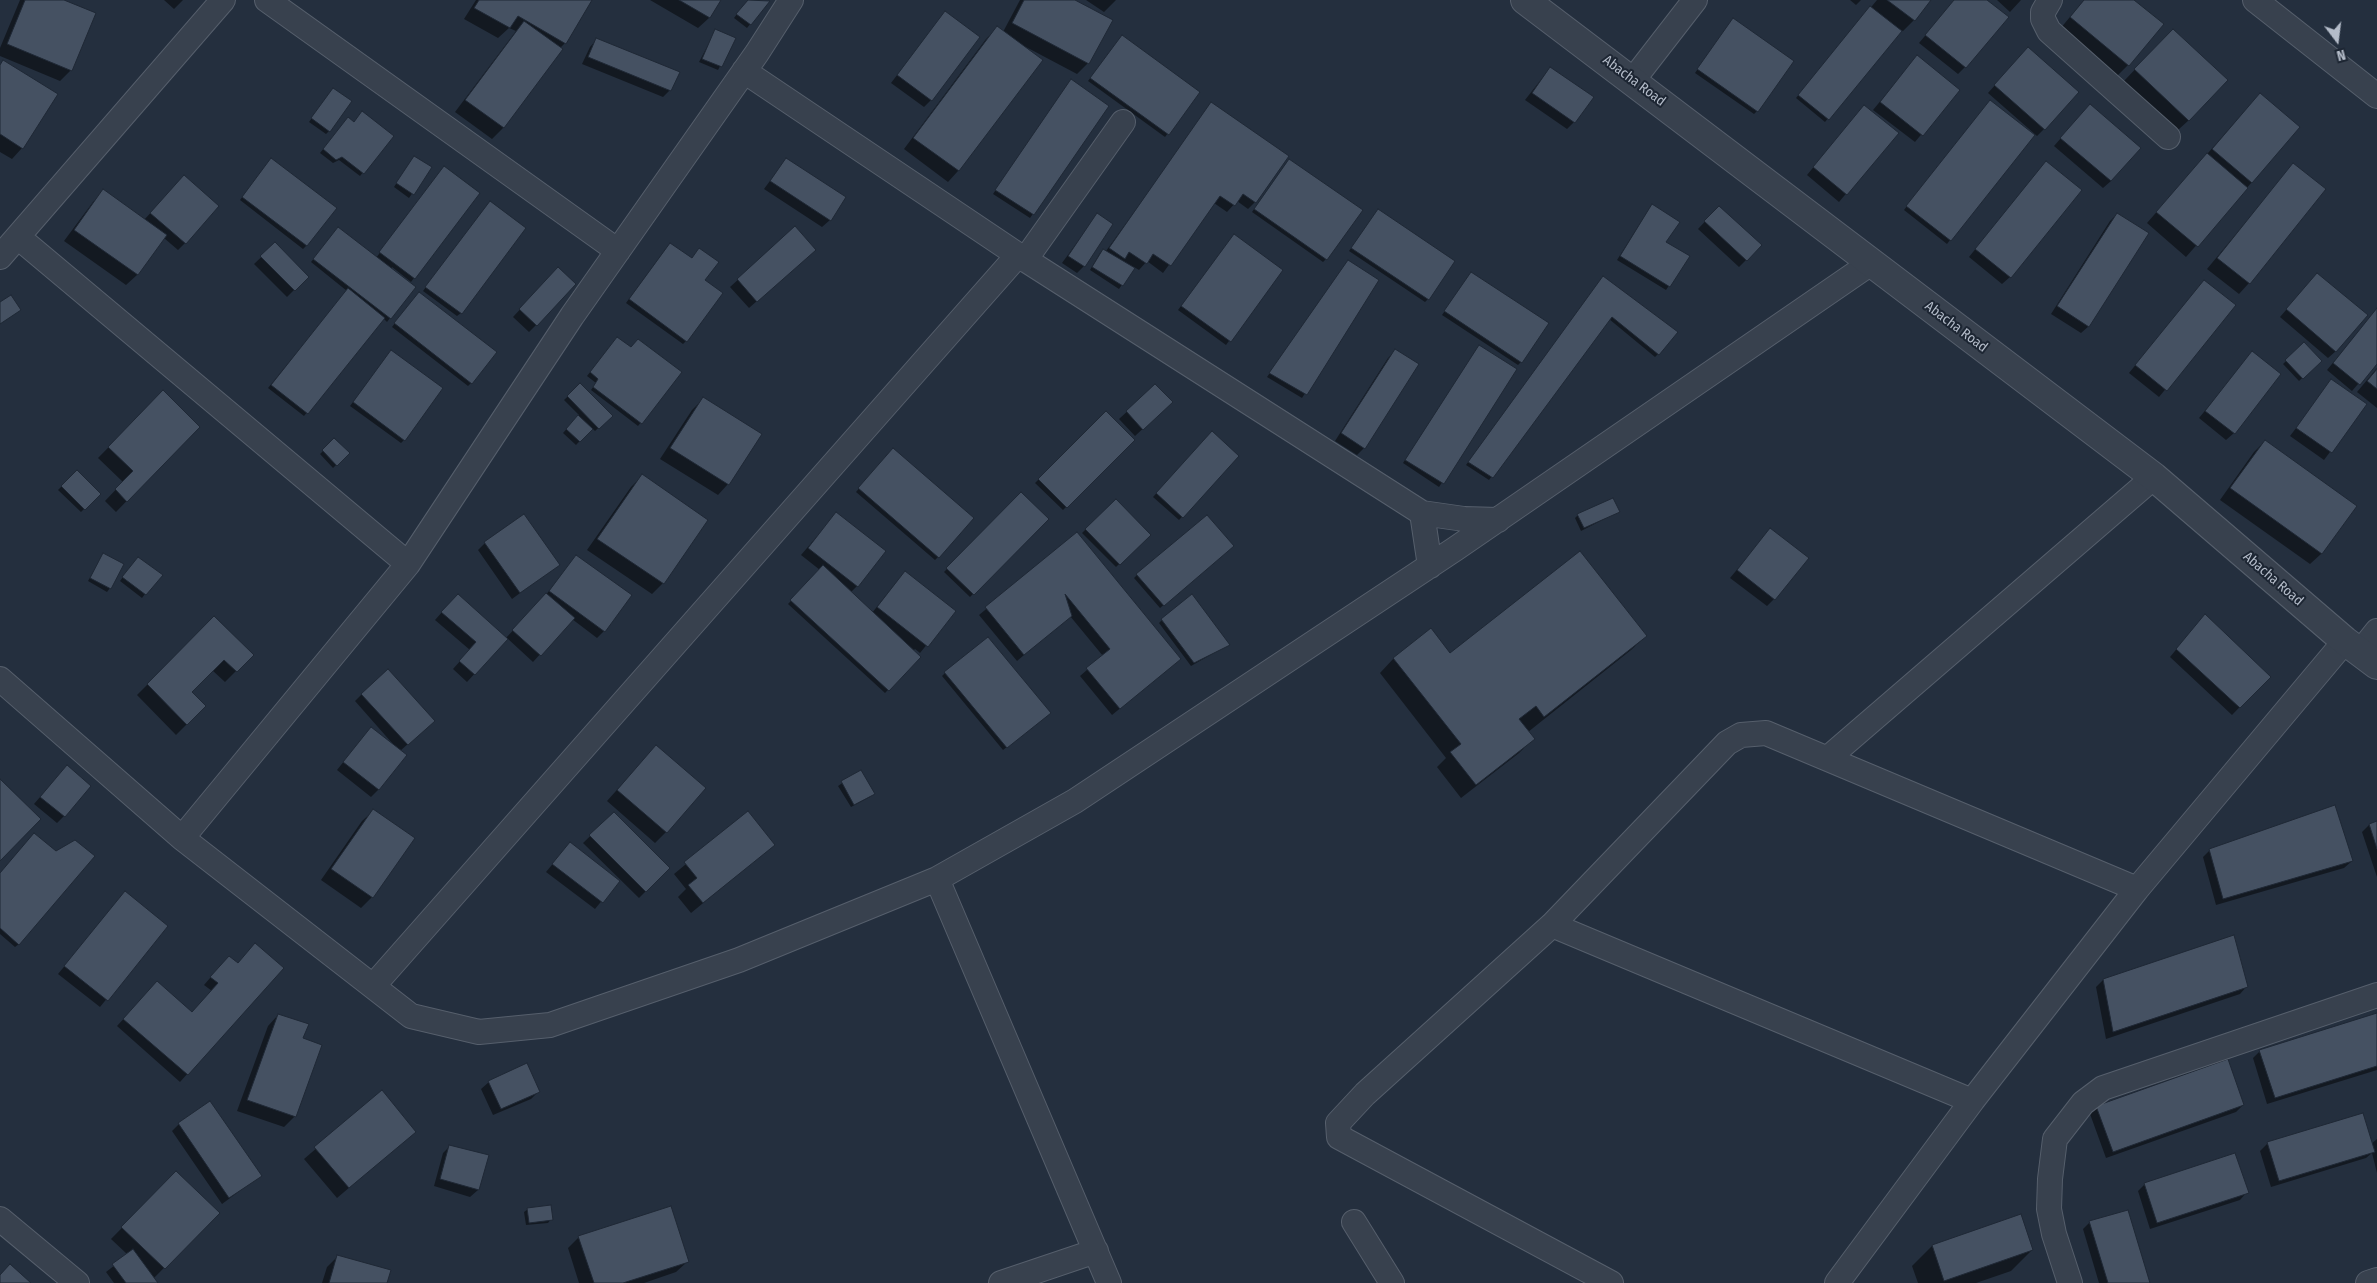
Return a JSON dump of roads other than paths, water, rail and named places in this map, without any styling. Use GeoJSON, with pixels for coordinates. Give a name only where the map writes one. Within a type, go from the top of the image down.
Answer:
{"type":"FeatureCollection","features":[{"type":"Feature","properties":{"kind":"street"},"geometry":{"type":"LineString","coordinates":[[0,257],[223,0]]}},
{"type":"Feature","properties":{"kind":"street"},"geometry":{"type":"LineString","coordinates":[[267,0],[618,251]]}},
{"type":"Feature","properties":{"kind":"street"},"geometry":{"type":"LineString","coordinates":[[182,838],[408,564],[618,251],[744,71],[791,0]]}},
{"type":"Feature","properties":{"kind":"street","name":"Abacha Road"},"geometry":{"type":"LineString","coordinates":[[1526,0],[2154,477],[2365,647]]}},
{"type":"Feature","properties":{"kind":"street"},"geometry":{"type":"LineString","coordinates":[[1633,80],[1695,0]]}},
{"type":"Feature","properties":{"kind":"street"},"geometry":{"type":"LineString","coordinates":[[2050,0],[2043,12],[2043,18],[2049,31],[2168,137]]}},
{"type":"Feature","properties":{"kind":"street"},"geometry":{"type":"LineString","coordinates":[[2255,0],[2377,96]]}},
{"type":"Feature","properties":{"kind":"street"},"geometry":{"type":"LineString","coordinates":[[744,71],[1022,257],[1422,513],[1464,519],[1498,520]]}},
{"type":"Feature","properties":{"kind":"street"},"geometry":{"type":"LineString","coordinates":[[374,985],[1022,257],[1123,122]]}},
{"type":"Feature","properties":{"kind":"street"},"geometry":{"type":"LineString","coordinates":[[18,237],[408,564]]}},
{"type":"Feature","properties":{"kind":"street"},"geometry":{"type":"LineString","coordinates":[[0,679],[182,838],[374,985],[411,1016],[479,1032],[550,1025],[739,960],[937,879],[1076,801],[1498,520],[1871,263]]}},
{"type":"Feature","properties":{"kind":"street"},"geometry":{"type":"LineString","coordinates":[[1828,758],[2154,477]]}},
{"type":"Feature","properties":{"kind":"street"},"geometry":{"type":"LineString","coordinates":[[1422,513],[1430,566]]}},
{"type":"Feature","properties":{"kind":"street"},"geometry":{"type":"LineString","coordinates":[[1837,1283],[1972,1101],[2137,889],[2365,647]]}},
{"type":"Feature","properties":{"kind":"street"},"geometry":{"type":"LineString","coordinates":[[1611,1283],[1340,1137],[1338,1123],[1365,1094],[1552,925],[1726,743],[1741,735],[1766,733],[2137,889]]}},
{"type":"Feature","properties":{"kind":"street"},"geometry":{"type":"LineString","coordinates":[[937,879],[1109,1283]]}},
{"type":"Feature","properties":{"kind":"street"},"geometry":{"type":"LineString","coordinates":[[1552,925],[1972,1101]]}},
{"type":"Feature","properties":{"kind":"street"},"geometry":{"type":"LineString","coordinates":[[2070,1283],[2054,1234],[2049,1209],[2050,1179],[2055,1139],[2083,1103],[2103,1088],[2377,995]]}},
{"type":"Feature","properties":{"kind":"street"},"geometry":{"type":"LineString","coordinates":[[0,1219],[77,1283]]}},
{"type":"Feature","properties":{"kind":"street"},"geometry":{"type":"LineString","coordinates":[[1354,1222],[1392,1283]]}},
{"type":"Feature","properties":{"kind":"street"},"geometry":{"type":"LineString","coordinates":[[1001,1283],[1096,1250]]}},
{"type":"Feature","properties":{"kind":"street"},"geometry":{"type":"LineString","coordinates":[[2368,1283],[2377,1280]]}}]}
